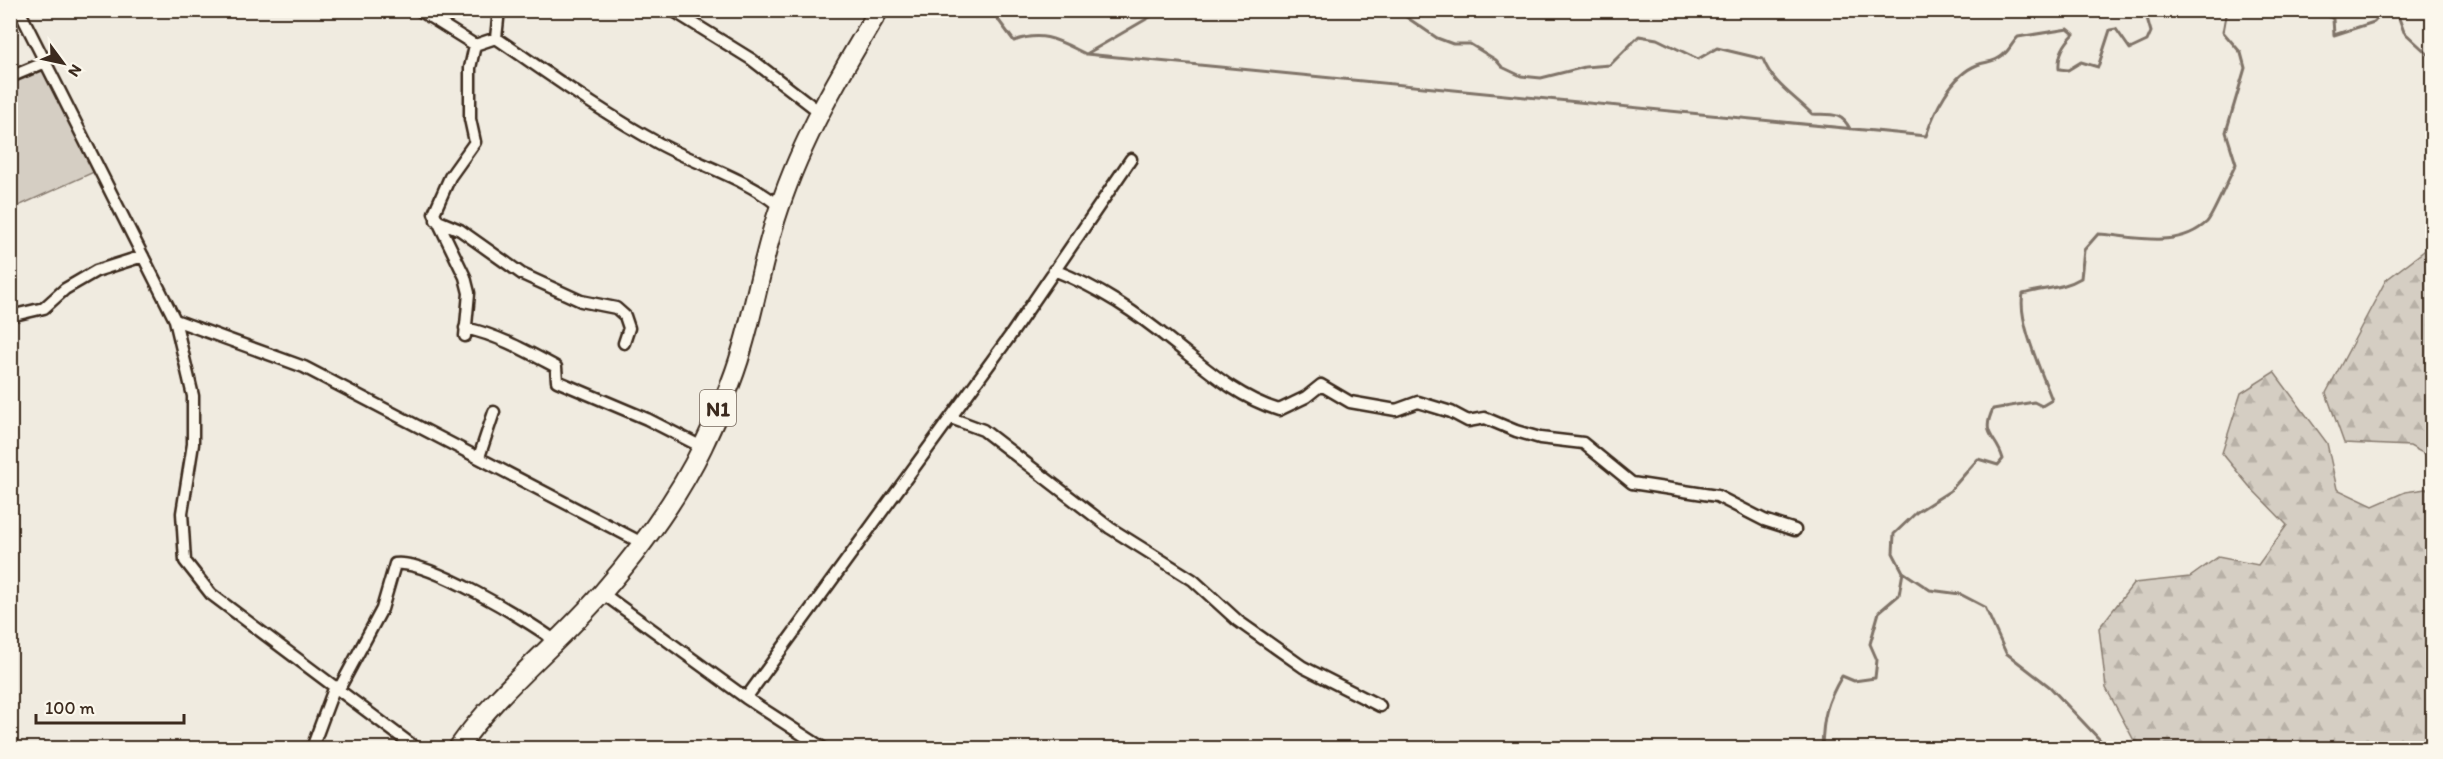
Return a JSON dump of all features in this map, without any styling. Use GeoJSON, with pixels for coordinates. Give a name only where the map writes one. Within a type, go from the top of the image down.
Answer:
{"type":"FeatureCollection","features":[{"type":"Feature","properties":{"kind":"main road","name":"N1"},"geometry":{"type":"LineString","coordinates":[[458,748],[505,690],[602,593],[642,543],[702,447],[742,352],[779,206],[821,113],[879,10]]}},
{"type":"Feature","properties":{"kind":"street"},"geometry":{"type":"LineString","coordinates":[[19,10],[175,320],[193,396],[193,444],[182,513],[185,561],[210,594],[416,748]]}},
{"type":"Feature","properties":{"kind":"street"},"geometry":{"type":"LineString","coordinates":[[419,10],[475,45]]}},
{"type":"Feature","properties":{"kind":"street"},"geometry":{"type":"LineString","coordinates":[[496,38],[499,10]]}},
{"type":"Feature","properties":{"kind":"street"},"geometry":{"type":"LineString","coordinates":[[672,10],[751,58],[821,113]]}},
{"type":"Feature","properties":{"kind":"street"},"geometry":{"type":"LineString","coordinates":[[475,45],[496,38]]}},
{"type":"Feature","properties":{"kind":"street"},"geometry":{"type":"LineString","coordinates":[[496,38],[621,123],[699,165],[747,184],[779,206]]}},
{"type":"Feature","properties":{"kind":"street"},"geometry":{"type":"LineString","coordinates":[[475,45],[470,68],[470,119],[475,142],[468,156],[450,177],[434,213],[465,277],[469,293],[465,332],[490,333],[556,367],[557,381],[647,419],[702,447]]}},
{"type":"Feature","properties":{"kind":"street"},"geometry":{"type":"LineString","coordinates":[[10,77],[46,62]]}},
{"type":"Feature","properties":{"kind":"street"},"geometry":{"type":"LineString","coordinates":[[746,698],[951,418],[1131,159]]}},
{"type":"Feature","properties":{"kind":"street"},"geometry":{"type":"LineString","coordinates":[[436,220],[460,230],[522,274],[581,301],[616,308],[625,316],[629,328],[624,343]]}},
{"type":"Feature","properties":{"kind":"street"},"geometry":{"type":"LineString","coordinates":[[10,316],[44,308],[64,289],[96,271],[143,256]]}},
{"type":"Feature","properties":{"kind":"street"},"geometry":{"type":"LineString","coordinates":[[1054,270],[1091,285],[1136,313],[1226,386],[1258,403],[1279,410],[1306,397],[1321,385],[1350,402],[1396,410],[1418,402],[1436,406],[1468,421],[1485,418],[1540,438],[1583,443],[1632,483],[1717,496],[1764,520],[1795,530]]}},
{"type":"Feature","properties":{"kind":"street"},"geometry":{"type":"LineString","coordinates":[[175,320],[304,367],[479,457],[607,527],[642,543]]}},
{"type":"Feature","properties":{"kind":"street"},"geometry":{"type":"LineString","coordinates":[[479,457],[494,412]]}},
{"type":"Feature","properties":{"kind":"street"},"geometry":{"type":"LineString","coordinates":[[951,418],[983,430],[1110,528],[1193,580],[1238,621],[1303,667],[1380,706]]}},
{"type":"Feature","properties":{"kind":"street"},"geometry":{"type":"LineString","coordinates":[[312,748],[337,687],[382,609],[395,564],[405,562],[420,566],[498,603],[556,641]]}},
{"type":"Feature","properties":{"kind":"street"},"geometry":{"type":"LineString","coordinates":[[602,593],[746,698],[823,748]]}},
{"type":"Feature","properties":{"kind":"green space"},"geometry":{"type":"Polygon","coordinates":[[[42,67],[94,172],[16,207],[10,195],[10,83],[42,67]]]}},
{"type":"Feature","properties":{"kind":"green space"},"geometry":{"type":"Polygon","coordinates":[[[2432,245],[2432,458],[2410,446],[2344,443],[2326,393],[2386,280],[2432,245]]]}},
{"type":"Feature","properties":{"kind":"green space"},"geometry":{"type":"Polygon","coordinates":[[[2274,372],[2327,443],[2337,489],[2373,506],[2405,492],[2432,488],[2432,748],[2138,748],[2106,688],[2099,628],[2134,583],[2190,577],[2218,557],[2258,565],[2287,525],[2249,486],[2222,453],[2241,393],[2274,372]]]}},
{"type":"Feature","properties":{"kind":"waterway"},"geometry":{"type":"LineString","coordinates":[[991,10],[1014,41],[1034,37],[1051,38],[1086,54],[1926,136],[1945,95],[1959,77],[1977,65],[2000,58],[2018,37],[2068,29],[2074,34],[2062,50],[2059,69],[2068,70],[2081,62],[2098,67],[2110,30],[2116,29],[2130,49],[2147,41],[2151,32],[2147,18],[2159,10]]}},
{"type":"Feature","properties":{"kind":"waterway"},"geometry":{"type":"LineString","coordinates":[[1088,53],[1162,10]]}},
{"type":"Feature","properties":{"kind":"waterway"},"geometry":{"type":"LineString","coordinates":[[1396,10],[1437,38],[1453,44],[1470,44],[1496,60],[1502,67],[1521,76],[1541,78],[1585,67],[1610,65],[1639,36],[1657,39],[1698,59],[1717,48],[1763,59],[1778,82],[1812,114],[1830,114],[1839,117],[1847,123],[1850,129]]}},
{"type":"Feature","properties":{"kind":"waterway"},"geometry":{"type":"LineString","coordinates":[[2171,10],[2226,13]]}},
{"type":"Feature","properties":{"kind":"waterway"},"geometry":{"type":"LineString","coordinates":[[1822,748],[1826,711],[1842,676],[1854,681],[1875,678],[1877,660],[1870,644],[1879,612],[1899,595],[1903,572],[1893,553],[1894,534],[1917,512],[1950,491],[1978,459],[1998,465],[2003,459],[1989,431],[1989,418],[1993,409],[2034,402],[2042,406],[2052,400],[2027,332],[2022,305],[2023,294],[2060,286],[2081,278],[2084,250],[2098,234],[2169,239],[2195,231],[2207,222],[2213,212],[2236,164],[2226,132],[2245,68],[2241,53],[2223,32],[2227,10]]}},
{"type":"Feature","properties":{"kind":"waterway"},"geometry":{"type":"LineString","coordinates":[[2282,10],[2308,10]]}},
{"type":"Feature","properties":{"kind":"waterway"},"geometry":{"type":"LineString","coordinates":[[2320,10],[2333,19],[2334,35],[2374,22],[2385,10]]}},
{"type":"Feature","properties":{"kind":"waterway"},"geometry":{"type":"LineString","coordinates":[[2396,10],[2404,32],[2432,58]]}},
{"type":"Feature","properties":{"kind":"waterway"},"geometry":{"type":"LineString","coordinates":[[1903,572],[1930,590],[1960,594],[1985,607],[2006,653],[2050,687],[2101,741],[2103,748]]}}]}
